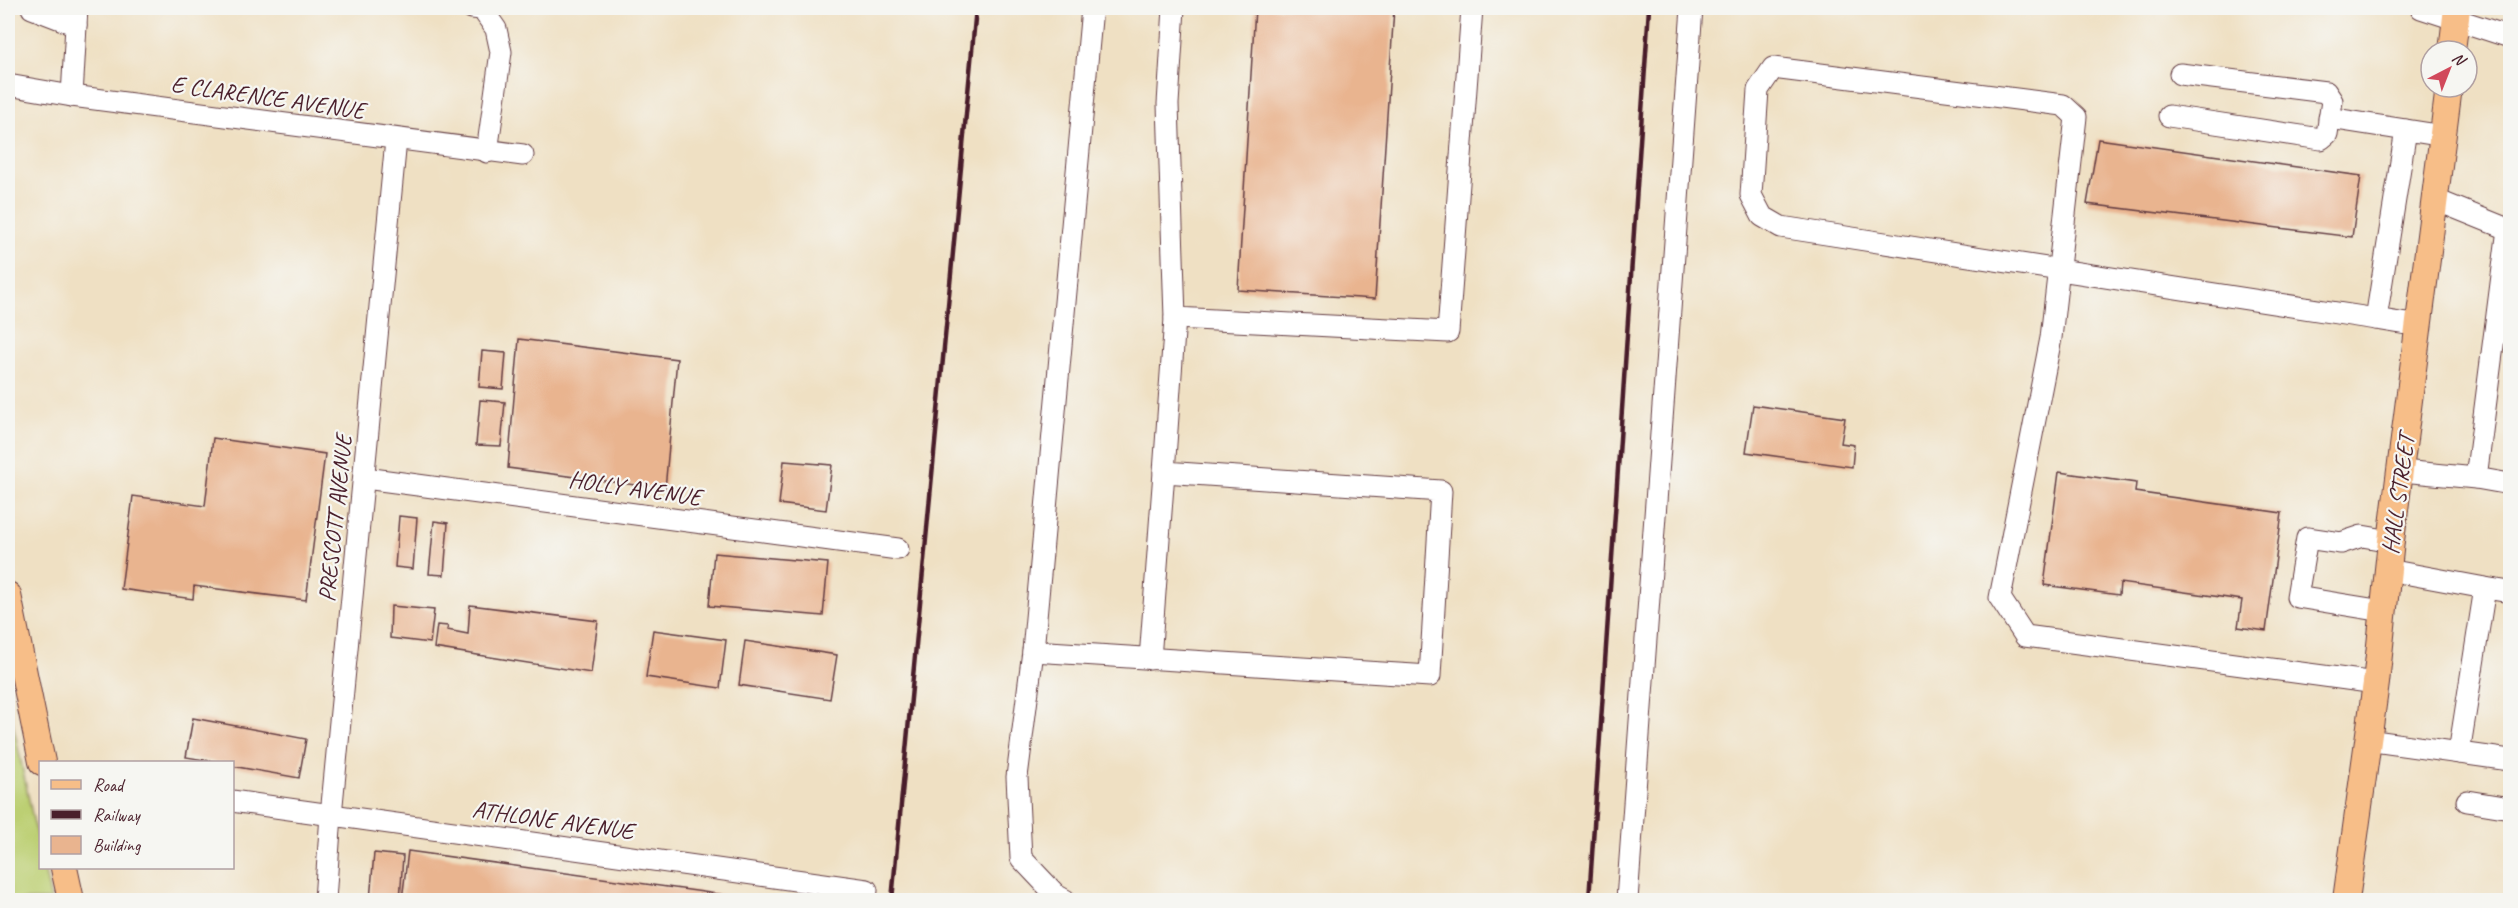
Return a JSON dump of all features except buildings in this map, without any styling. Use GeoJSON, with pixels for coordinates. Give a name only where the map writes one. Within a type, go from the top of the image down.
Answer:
{"type":"FeatureCollection","features":[{"type":"Feature","properties":{"kind":"main road"},"geometry":{"type":"LineString","coordinates":[[2453,39],[2456,12]]}},
{"type":"Feature","properties":{"kind":"main road","name":"HALL STREET"},"geometry":{"type":"LineString","coordinates":[[2346,900],[2376,683],[2391,540],[2402,471],[2448,99]]}},
{"type":"Feature","properties":{"kind":"main road"},"geometry":{"type":"LineString","coordinates":[[8,595],[42,761]]}},
{"type":"Feature","properties":{"kind":"main road"},"geometry":{"type":"LineString","coordinates":[[64,869],[71,900]]}},
{"type":"Feature","properties":{"kind":"street"},"geometry":{"type":"LineString","coordinates":[[32,8],[77,16],[72,96]]}},
{"type":"Feature","properties":{"kind":"street"},"geometry":{"type":"LineString","coordinates":[[479,8],[496,29],[501,52],[487,152]]}},
{"type":"Feature","properties":{"kind":"street"},"geometry":{"type":"LineString","coordinates":[[1065,900],[1056,895],[1022,858],[1017,777],[1033,651],[1092,8]]}},
{"type":"Feature","properties":{"kind":"street"},"geometry":{"type":"LineString","coordinates":[[1150,658],[1175,318],[1168,104],[1174,8]]}},
{"type":"Feature","properties":{"kind":"street"},"geometry":{"type":"LineString","coordinates":[[1175,318],[1448,332],[1472,8]]}},
{"type":"Feature","properties":{"kind":"street"},"geometry":{"type":"LineString","coordinates":[[1627,900],[1692,8]]}},
{"type":"Feature","properties":{"kind":"street"},"geometry":{"type":"LineString","coordinates":[[2421,8],[2456,12],[2511,37]]}},
{"type":"Feature","properties":{"kind":"street"},"geometry":{"type":"LineString","coordinates":[[2376,683],[2025,636],[2000,598],[2050,338],[2060,271],[2076,117],[2063,105],[1773,68],[1758,90],[1751,195],[1762,216],[1781,228],[2060,271],[2376,319],[2419,326]]}},
{"type":"Feature","properties":{"kind":"street"},"geometry":{"type":"LineString","coordinates":[[2169,116],[2321,139],[2327,134],[2332,101],[2326,92],[2180,74]]}},
{"type":"Feature","properties":{"kind":"street","name":"E CLARENCE AVENUE"},"geometry":{"type":"LineString","coordinates":[[8,85],[72,96],[523,155]]}},
{"type":"Feature","properties":{"kind":"street"},"geometry":{"type":"LineString","coordinates":[[2329,118],[2444,136]]}},
{"type":"Feature","properties":{"kind":"street"},"geometry":{"type":"LineString","coordinates":[[2376,319],[2406,130]]}},
{"type":"Feature","properties":{"kind":"street","name":"PRESCOTT AVENUE"},"geometry":{"type":"LineString","coordinates":[[325,900],[396,140]]}},
{"type":"Feature","properties":{"kind":"street"},"geometry":{"type":"LineString","coordinates":[[2436,200],[2509,230],[2476,478]]}},
{"type":"Feature","properties":{"kind":"street"},"geometry":{"type":"LineString","coordinates":[[2402,471],[2476,478],[2511,484]]}},
{"type":"Feature","properties":{"kind":"street"},"geometry":{"type":"LineString","coordinates":[[1033,651],[1430,676],[1441,491],[1164,472]]}},
{"type":"Feature","properties":{"kind":"street","name":"HOLLY AVENUE"},"geometry":{"type":"LineString","coordinates":[[365,478],[898,549]]}},
{"type":"Feature","properties":{"kind":"street"},"geometry":{"type":"LineString","coordinates":[[2383,611],[2297,597],[2307,538],[2341,543],[2362,536],[2391,540]]}},
{"type":"Feature","properties":{"kind":"street"},"geometry":{"type":"LineString","coordinates":[[2388,570],[2511,592]]}},
{"type":"Feature","properties":{"kind":"street"},"geometry":{"type":"LineString","coordinates":[[2459,753],[2485,588]]}},
{"type":"Feature","properties":{"kind":"street"},"geometry":{"type":"LineString","coordinates":[[2367,740],[2511,760]]}},
{"type":"Feature","properties":{"kind":"street","name":"ATHLONE AVENUE"},"geometry":{"type":"LineString","coordinates":[[234,801],[867,895]]}},
{"type":"Feature","properties":{"kind":"street"},"geometry":{"type":"LineString","coordinates":[[2467,801],[2511,808]]}},
{"type":"Feature","properties":{"kind":"green space"},"geometry":{"type":"Polygon","coordinates":[[[8,700],[39,847],[39,869],[44,869],[51,900],[8,900],[8,700]]]}},
{"type":"Feature","properties":{"kind":"railway"},"geometry":{"type":"LineString","coordinates":[[892,900],[976,8]]}},
{"type":"Feature","properties":{"kind":"railway"},"geometry":{"type":"LineString","coordinates":[[1589,900],[1649,8]]}}]}
